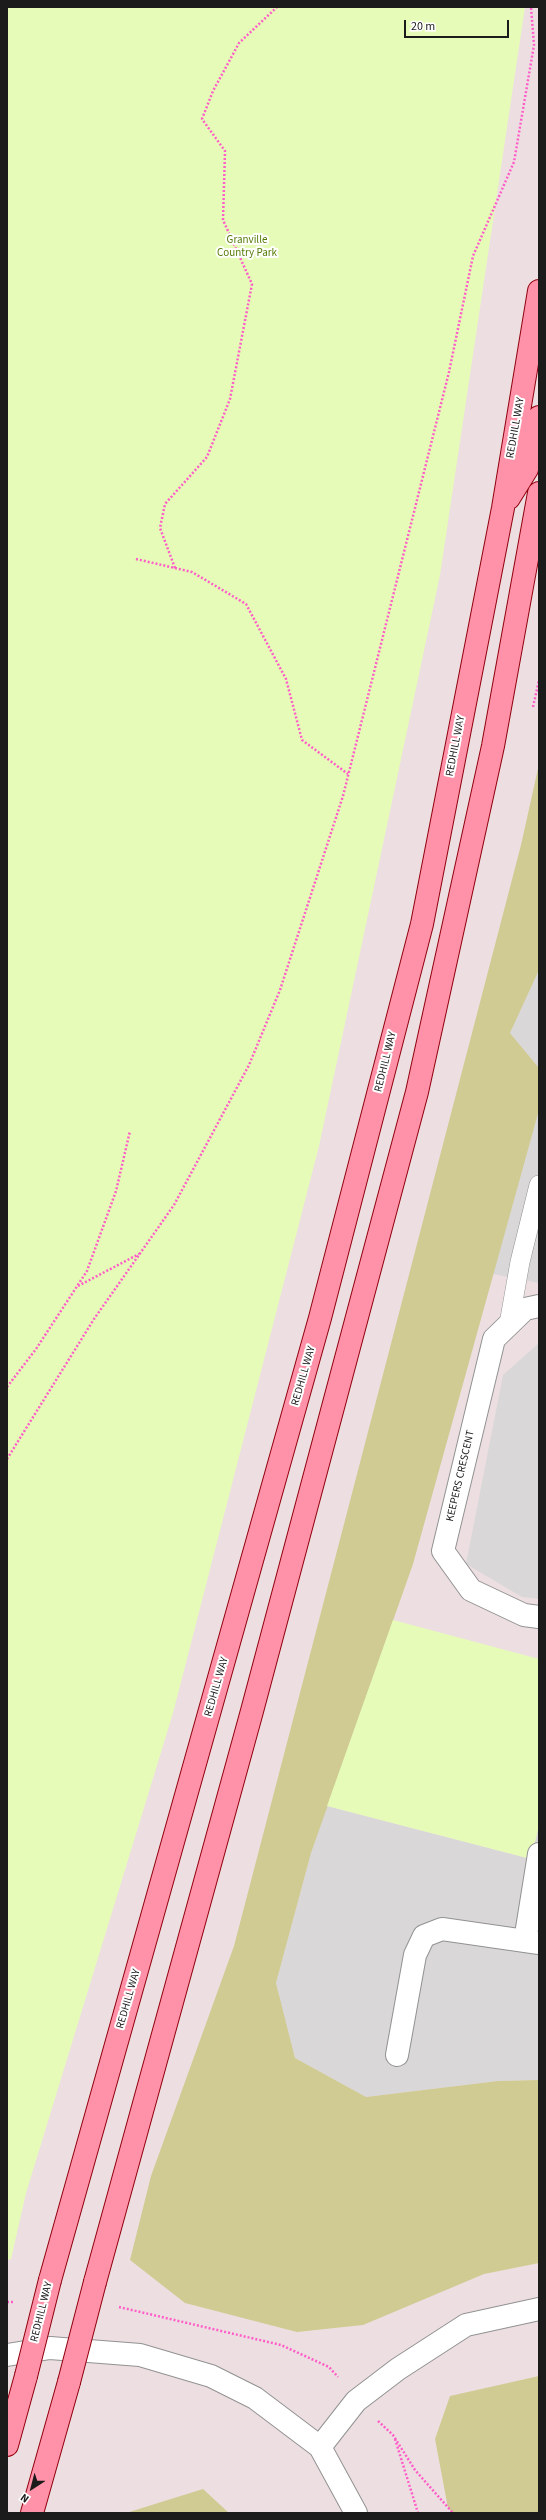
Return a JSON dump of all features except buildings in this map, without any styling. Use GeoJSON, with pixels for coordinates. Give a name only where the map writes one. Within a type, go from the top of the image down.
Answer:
{"type":"FeatureCollection","features":[{"type":"Feature","properties":{"kind":"main road","name":"REDHILL WAY"},"geometry":{"type":"LineString","coordinates":[[7,2445],[50,2280],[320,1318],[416,947],[503,508],[539,291]]}},
{"type":"Feature","properties":{"kind":"main road"},"geometry":{"type":"LineString","coordinates":[[503,508],[527,469],[539,416]]}},
{"type":"Feature","properties":{"kind":"main road"},"geometry":{"type":"LineString","coordinates":[[32,2513],[256,1696],[417,1092],[494,746],[539,494]]}},
{"type":"Feature","properties":{"kind":"street","name":"KEEPERS CRESCENT"},"geometry":{"type":"LineString","coordinates":[[539,1306],[525,1309],[494,1339],[443,1551],[471,1590],[524,1615],[539,1618]]}},
{"type":"Feature","properties":{"kind":"street"},"geometry":{"type":"LineString","coordinates":[[397,2055],[415,1955],[424,1936],[442,1929],[532,1942],[539,1854]]}},
{"type":"Feature","properties":{"kind":"street"},"geometry":{"type":"LineString","coordinates":[[320,2447],[356,2401],[398,2369],[466,2325],[539,2309]]}},
{"type":"Feature","properties":{"kind":"street"},"geometry":{"type":"LineString","coordinates":[[7,2355],[50,2348],[140,2355],[211,2376],[255,2398],[320,2447],[356,2513]]}},
{"type":"Feature","properties":{"kind":"lane"},"geometry":{"type":"LineString","coordinates":[[509,1324],[520,1262],[539,1185]]}},
{"type":"Feature","properties":{"kind":"path"},"geometry":{"type":"LineString","coordinates":[[175,568],[160,528],[165,504],[207,457],[230,399],[252,284],[223,220],[225,151],[202,119],[213,91],[239,43],[277,7]]}},
{"type":"Feature","properties":{"kind":"path"},"geometry":{"type":"LineString","coordinates":[[7,1459],[94,1319],[174,1205],[249,1065],[280,990],[348,774],[449,372],[473,256],[514,162],[534,45],[531,7]]}},
{"type":"Feature","properties":{"kind":"path"},"geometry":{"type":"LineString","coordinates":[[136,559],[192,572],[246,604],[286,679],[302,740],[348,774]]}},
{"type":"Feature","properties":{"kind":"path"},"geometry":{"type":"LineString","coordinates":[[7,1387],[36,1349],[87,1271],[116,1191],[130,1131]]}},
{"type":"Feature","properties":{"kind":"path"},"geometry":{"type":"LineString","coordinates":[[77,1286],[140,1254]]}},
{"type":"Feature","properties":{"kind":"path"},"geometry":{"type":"LineString","coordinates":[[7,2302],[23,2302]]}},
{"type":"Feature","properties":{"kind":"path"},"geometry":{"type":"LineString","coordinates":[[117,2306],[281,2345],[329,2366],[356,2401],[393,2435],[415,2470],[452,2513]]}},
{"type":"Feature","properties":{"kind":"path"},"geometry":{"type":"LineString","coordinates":[[393,2435],[418,2513]]}},
{"type":"Feature","properties":{"kind":"shaded area"},"geometry":{"type":"Polygon","coordinates":[[[539,764],[539,970],[510,1033],[539,1068],[539,1110],[413,1564],[311,1853],[276,1983],[295,2058],[366,2097],[498,2081],[539,2080],[539,2263],[484,2274],[363,2325],[297,2332],[185,2303],[130,2260],[151,2176],[234,1946],[521,845],[539,764]]]}},
{"type":"Feature","properties":{"kind":"shaded area"},"geometry":{"type":"Polygon","coordinates":[[[539,970],[539,1068],[510,1033],[539,970]]]}},
{"type":"Feature","properties":{"kind":"shaded area"},"geometry":{"type":"Polygon","coordinates":[[[539,1110],[539,1283],[493,1274],[539,1110]]]}},
{"type":"Feature","properties":{"kind":"shaded area"},"geometry":{"type":"Polygon","coordinates":[[[539,1343],[539,1599],[522,1597],[466,1564],[503,1375],[539,1343]]]}},
{"type":"Feature","properties":{"kind":"shaded area"},"geometry":{"type":"Polygon","coordinates":[[[327,1806],[531,1859],[539,1825],[539,2080],[498,2081],[366,2097],[295,2058],[276,1983],[311,1853],[327,1806]]]}},
{"type":"Feature","properties":{"kind":"shaded area"},"geometry":{"type":"Polygon","coordinates":[[[539,2376],[539,2513],[453,2513],[448,2508],[435,2439],[450,2396],[539,2376]]]}},
{"type":"Feature","properties":{"kind":"shaded area"},"geometry":{"type":"Polygon","coordinates":[[[203,2489],[229,2513],[126,2513],[203,2489]]]}},
{"type":"Feature","properties":{"kind":"green space","name":"Granville Country Park"},"geometry":{"type":"Polygon","coordinates":[[[7,7],[525,7],[440,575],[319,1146],[173,1713],[26,2193],[11,2259],[7,2260],[7,7]]]}},
{"type":"Feature","properties":{"kind":"green space"},"geometry":{"type":"Polygon","coordinates":[[[393,1620],[539,1659],[539,1825],[531,1859],[327,1806],[393,1620]]]}}]}
